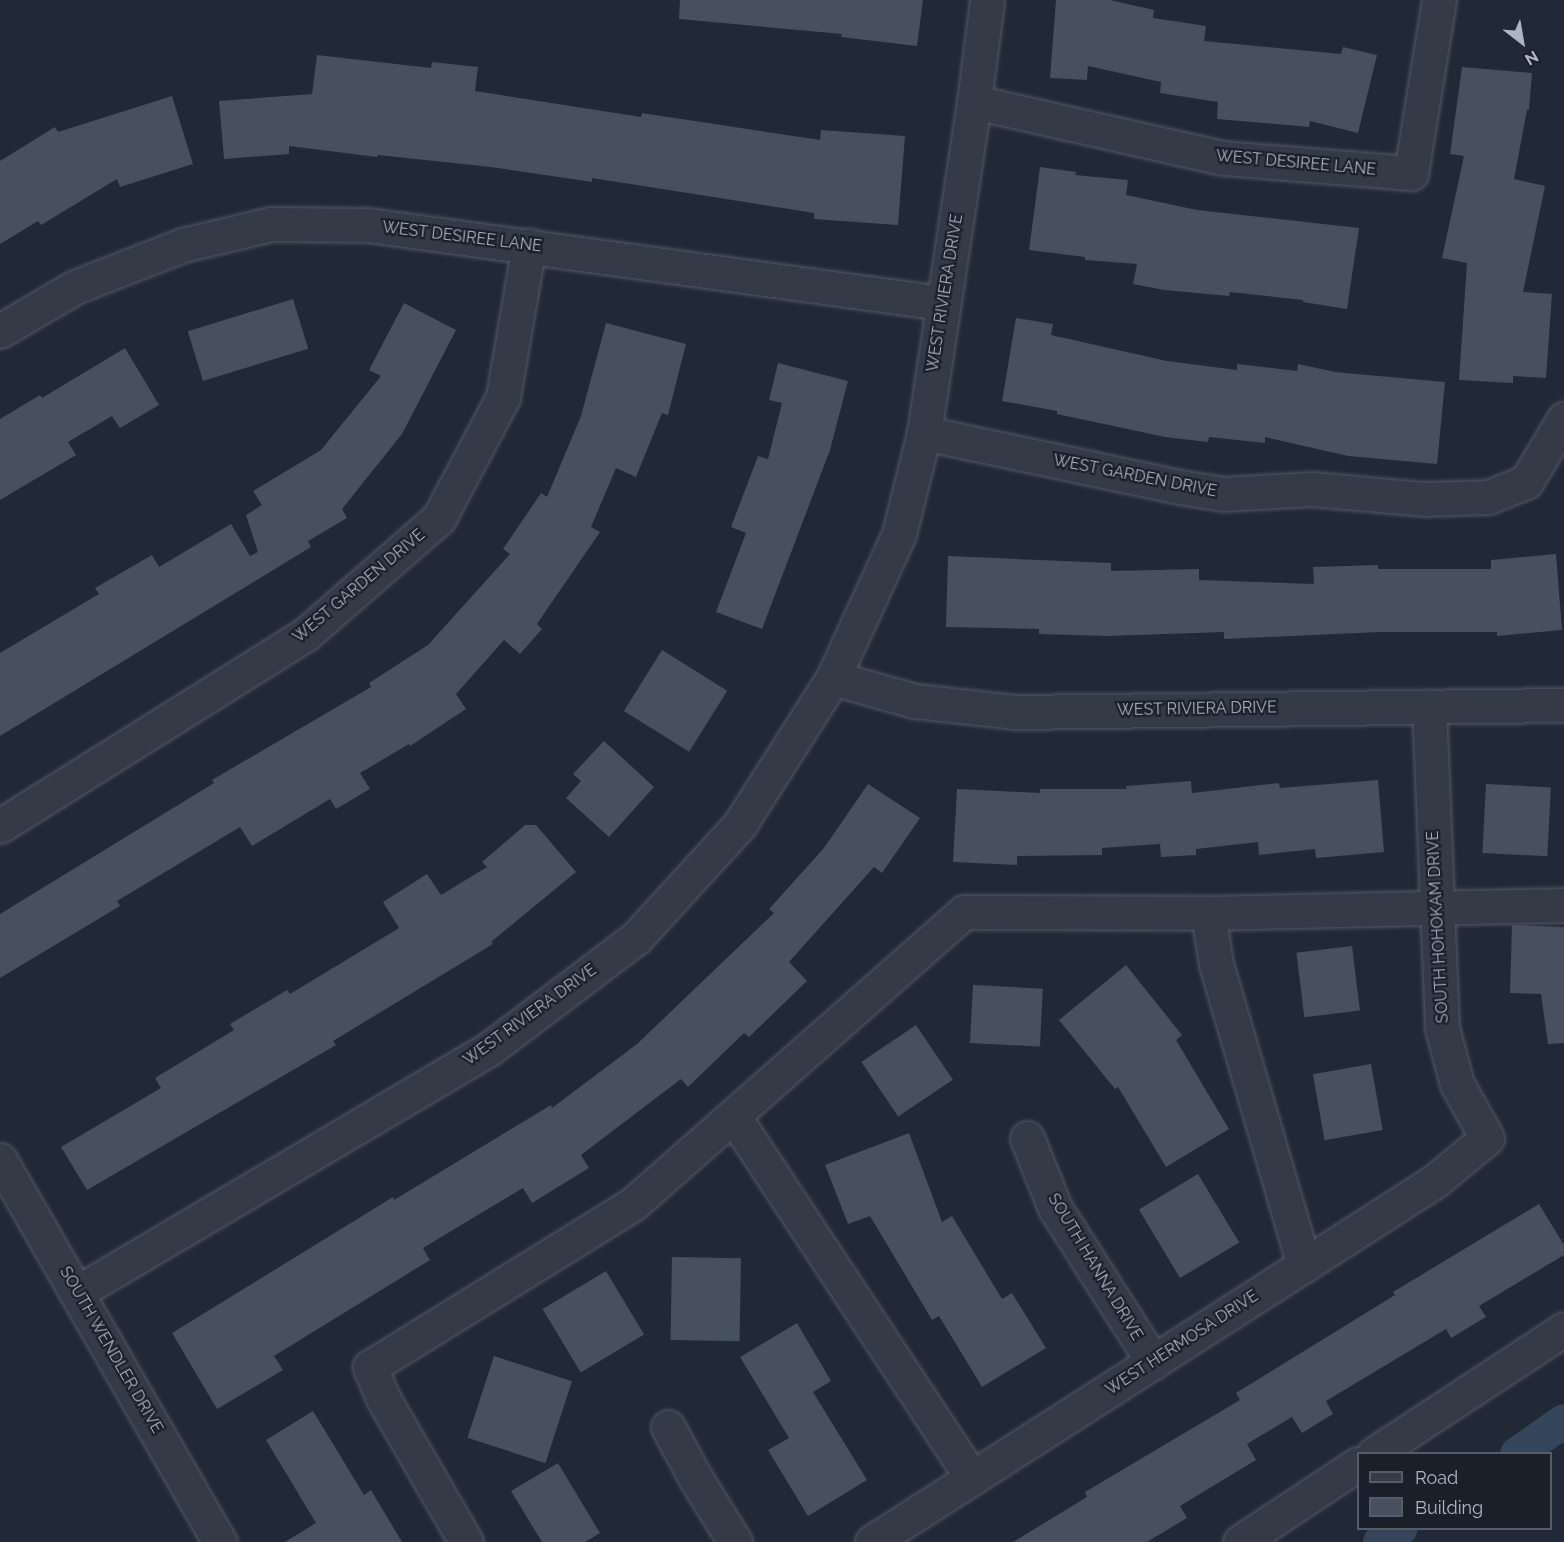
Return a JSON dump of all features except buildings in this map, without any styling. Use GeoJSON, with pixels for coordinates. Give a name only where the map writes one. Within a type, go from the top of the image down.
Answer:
{"type":"FeatureCollection","features":[{"type":"Feature","properties":{"kind":"street","name":"WEST RIVIERA DRIVE"},"geometry":{"type":"LineString","coordinates":[[78,1292],[489,1048],[636,938],[740,824],[833,678],[899,534],[924,433],[974,102],[987,0]]}},
{"type":"Feature","properties":{"kind":"street","name":"WEST DESIREE LANE"},"geometry":{"type":"LineString","coordinates":[[974,102],[1223,158],[1412,173],[1439,0]]}},
{"type":"Feature","properties":{"kind":"street","name":"WEST DESIREE LANE"},"geometry":{"type":"LineString","coordinates":[[0,331],[75,287],[183,245],[271,224],[368,225],[529,245],[942,303]]}},
{"type":"Feature","properties":{"kind":"street","name":"WEST GARDEN DRIVE"},"geometry":{"type":"LineString","coordinates":[[0,826],[306,634],[439,518],[503,397],[529,245]]}},
{"type":"Feature","properties":{"kind":"street","name":"WEST GARDEN DRIVE"},"geometry":{"type":"LineString","coordinates":[[924,433],[1223,494],[1312,489],[1424,499],[1488,497],[1526,482],[1564,418]]}},
{"type":"Feature","properties":{"kind":"street","name":"WEST RIVIERA DRIVE"},"geometry":{"type":"LineString","coordinates":[[833,678],[915,701],[1014,712],[1564,705]]}},
{"type":"Feature","properties":{"kind":"street","name":"SOUTH HOHOKAM DRIVE"},"geometry":{"type":"LineString","coordinates":[[1429,706],[1442,1028],[1457,1084],[1487,1138]]}},
{"type":"Feature","properties":{"kind":"street"},"geometry":{"type":"LineString","coordinates":[[466,1542],[382,1398],[370,1367],[633,1204],[964,912],[1208,913],[1564,905]]}},
{"type":"Feature","properties":{"kind":"street"},"geometry":{"type":"LineString","coordinates":[[1208,913],[1216,964],[1304,1264]]}},
{"type":"Feature","properties":{"kind":"street"},"geometry":{"type":"LineString","coordinates":[[734,1117],[972,1478]]}},
{"type":"Feature","properties":{"kind":"street","name":"SOUTH HANNA DRIVE"},"geometry":{"type":"LineString","coordinates":[[1027,1138],[1055,1208],[1153,1362]]}},
{"type":"Feature","properties":{"kind":"street","name":"WEST HERMOSA DRIVE"},"geometry":{"type":"LineString","coordinates":[[872,1542],[1435,1180],[1487,1138]]}},
{"type":"Feature","properties":{"kind":"street","name":"SOUTH WENDLER DRIVE"},"geometry":{"type":"LineString","coordinates":[[0,1160],[220,1542]]}},
{"type":"Feature","properties":{"kind":"street"},"geometry":{"type":"LineString","coordinates":[[1377,1452],[1564,1329]]}},
{"type":"Feature","properties":{"kind":"street"},"geometry":{"type":"LineString","coordinates":[[668,1427],[696,1479],[735,1542]]}},
{"type":"Feature","properties":{"kind":"street"},"geometry":{"type":"LineString","coordinates":[[1240,1542],[1357,1465]]}},
{"type":"Feature","properties":{"kind":"waterway"},"geometry":{"type":"LineString","coordinates":[[1520,1452],[1564,1421]]}},
{"type":"Feature","properties":{"kind":"waterway"},"geometry":{"type":"LineString","coordinates":[[1380,1542],[1398,1530]]}}]}
